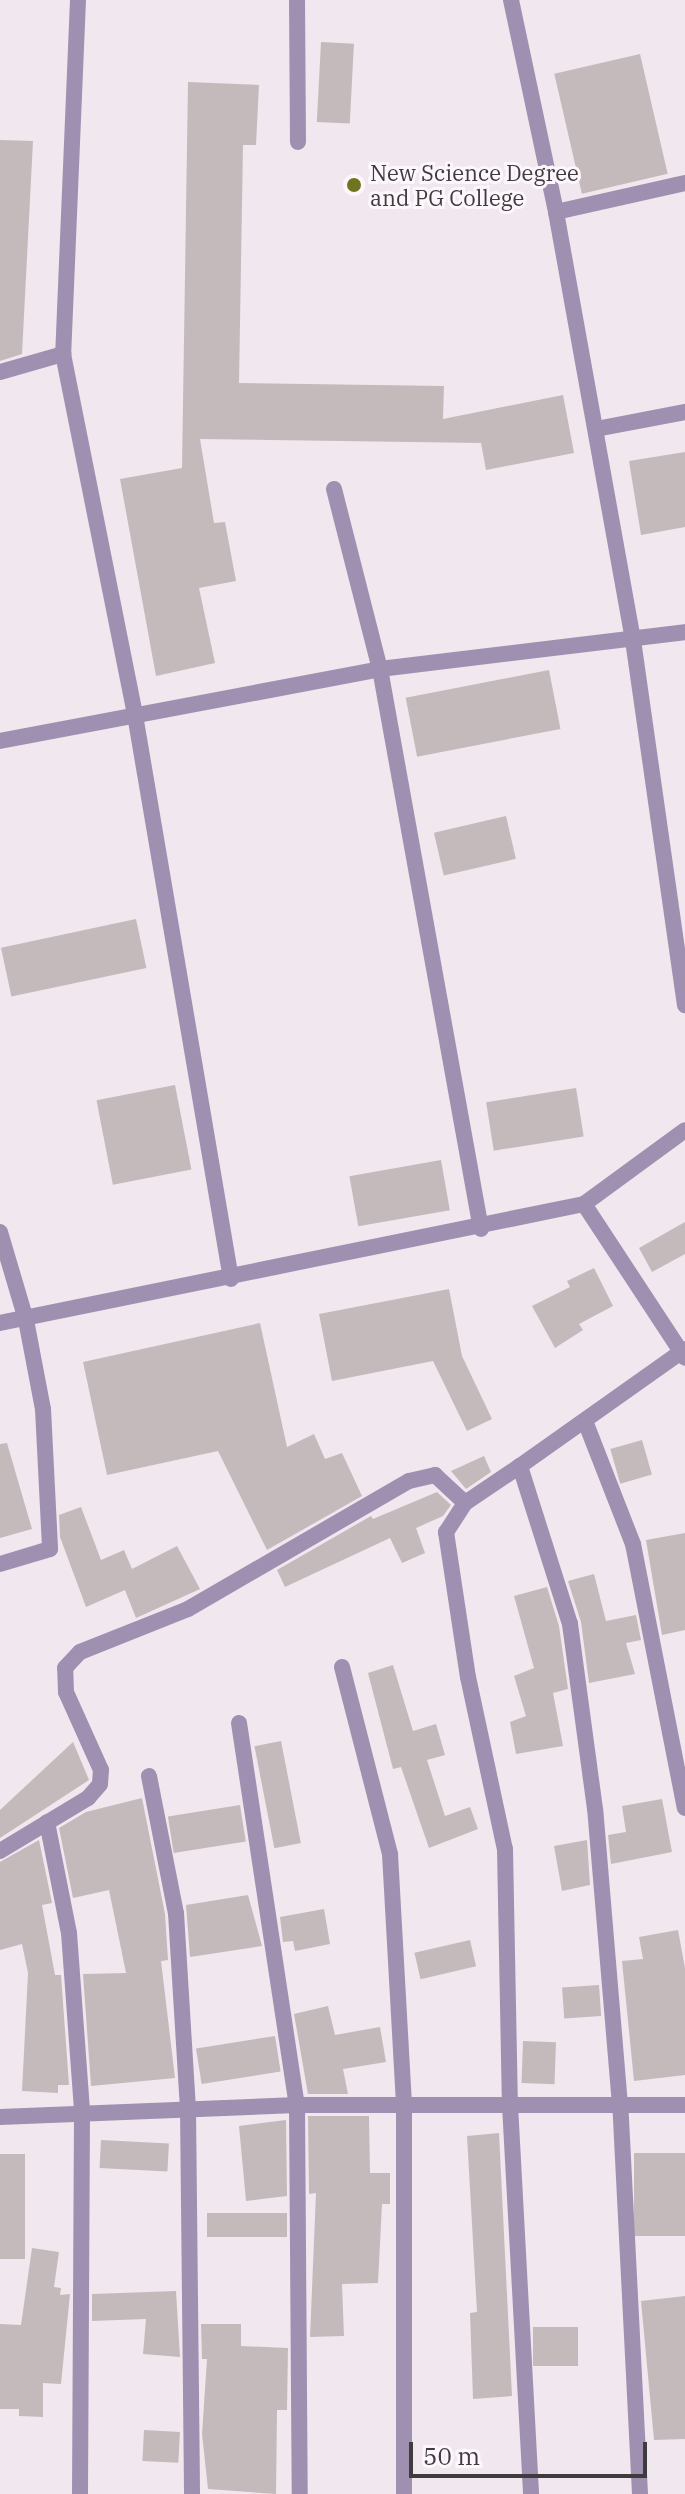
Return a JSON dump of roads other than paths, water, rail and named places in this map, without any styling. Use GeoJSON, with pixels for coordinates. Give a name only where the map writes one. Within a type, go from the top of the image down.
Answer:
{"type":"FeatureCollection","features":[{"type":"Feature","properties":{"kind":"street"},"geometry":{"type":"LineString","coordinates":[[78,0],[63,354],[135,715],[231,1279]]}},
{"type":"Feature","properties":{"kind":"street"},"geometry":{"type":"LineString","coordinates":[[297,0],[298,142]]}},
{"type":"Feature","properties":{"kind":"street"},"geometry":{"type":"LineString","coordinates":[[511,0],[556,212],[633,640],[685,1005]]}},
{"type":"Feature","properties":{"kind":"street"},"geometry":{"type":"LineString","coordinates":[[556,212],[685,183]]}},
{"type":"Feature","properties":{"kind":"street"},"geometry":{"type":"LineString","coordinates":[[0,372],[63,354]]}},
{"type":"Feature","properties":{"kind":"street"},"geometry":{"type":"LineString","coordinates":[[596,429],[685,412]]}},
{"type":"Feature","properties":{"kind":"street"},"geometry":{"type":"LineString","coordinates":[[334,489],[380,669],[481,1229]]}},
{"type":"Feature","properties":{"kind":"street"},"geometry":{"type":"LineString","coordinates":[[0,741],[380,669],[685,632]]}},
{"type":"Feature","properties":{"kind":"street"},"geometry":{"type":"LineString","coordinates":[[0,1323],[481,1229],[584,1204],[685,1130]]}},
{"type":"Feature","properties":{"kind":"street"},"geometry":{"type":"LineString","coordinates":[[531,2494],[510,2105],[505,1849],[468,1677],[446,1532],[465,1503],[684,1353],[584,1204]]}},
{"type":"Feature","properties":{"kind":"street"},"geometry":{"type":"LineString","coordinates":[[0,1232],[26,1320],[43,1409],[50,1549],[0,1564]]}},
{"type":"Feature","properties":{"kind":"street"},"geometry":{"type":"LineString","coordinates":[[585,1421],[633,1544],[685,1808]]}},
{"type":"Feature","properties":{"kind":"street"},"geometry":{"type":"LineString","coordinates":[[520,1466],[570,1624],[595,1809],[620,2105],[640,2494]]}},
{"type":"Feature","properties":{"kind":"street"},"geometry":{"type":"LineString","coordinates":[[0,1851],[88,1798],[103,1777],[66,1692],[65,1668],[80,1652],[188,1609],[409,1481],[435,1475],[465,1503]]}},
{"type":"Feature","properties":{"kind":"street"},"geometry":{"type":"LineString","coordinates":[[342,1667],[390,1854],[404,2105],[404,2494]]}},
{"type":"Feature","properties":{"kind":"street"},"geometry":{"type":"LineString","coordinates":[[239,1723],[297,2105],[300,2494]]}},
{"type":"Feature","properties":{"kind":"street"},"geometry":{"type":"LineString","coordinates":[[149,1776],[176,1913],[188,2108],[192,2494]]}},
{"type":"Feature","properties":{"kind":"street"},"geometry":{"type":"LineString","coordinates":[[47,1822],[69,1933],[82,2112],[80,2494]]}},
{"type":"Feature","properties":{"kind":"street"},"geometry":{"type":"LineString","coordinates":[[0,2117],[297,2105],[685,2105]]}},
{"type":"Feature","properties":{"kind":"place","name":"New Science Degree and PG College"},"geometry":{"type":"Point","coordinates":[354,185]}}]}
